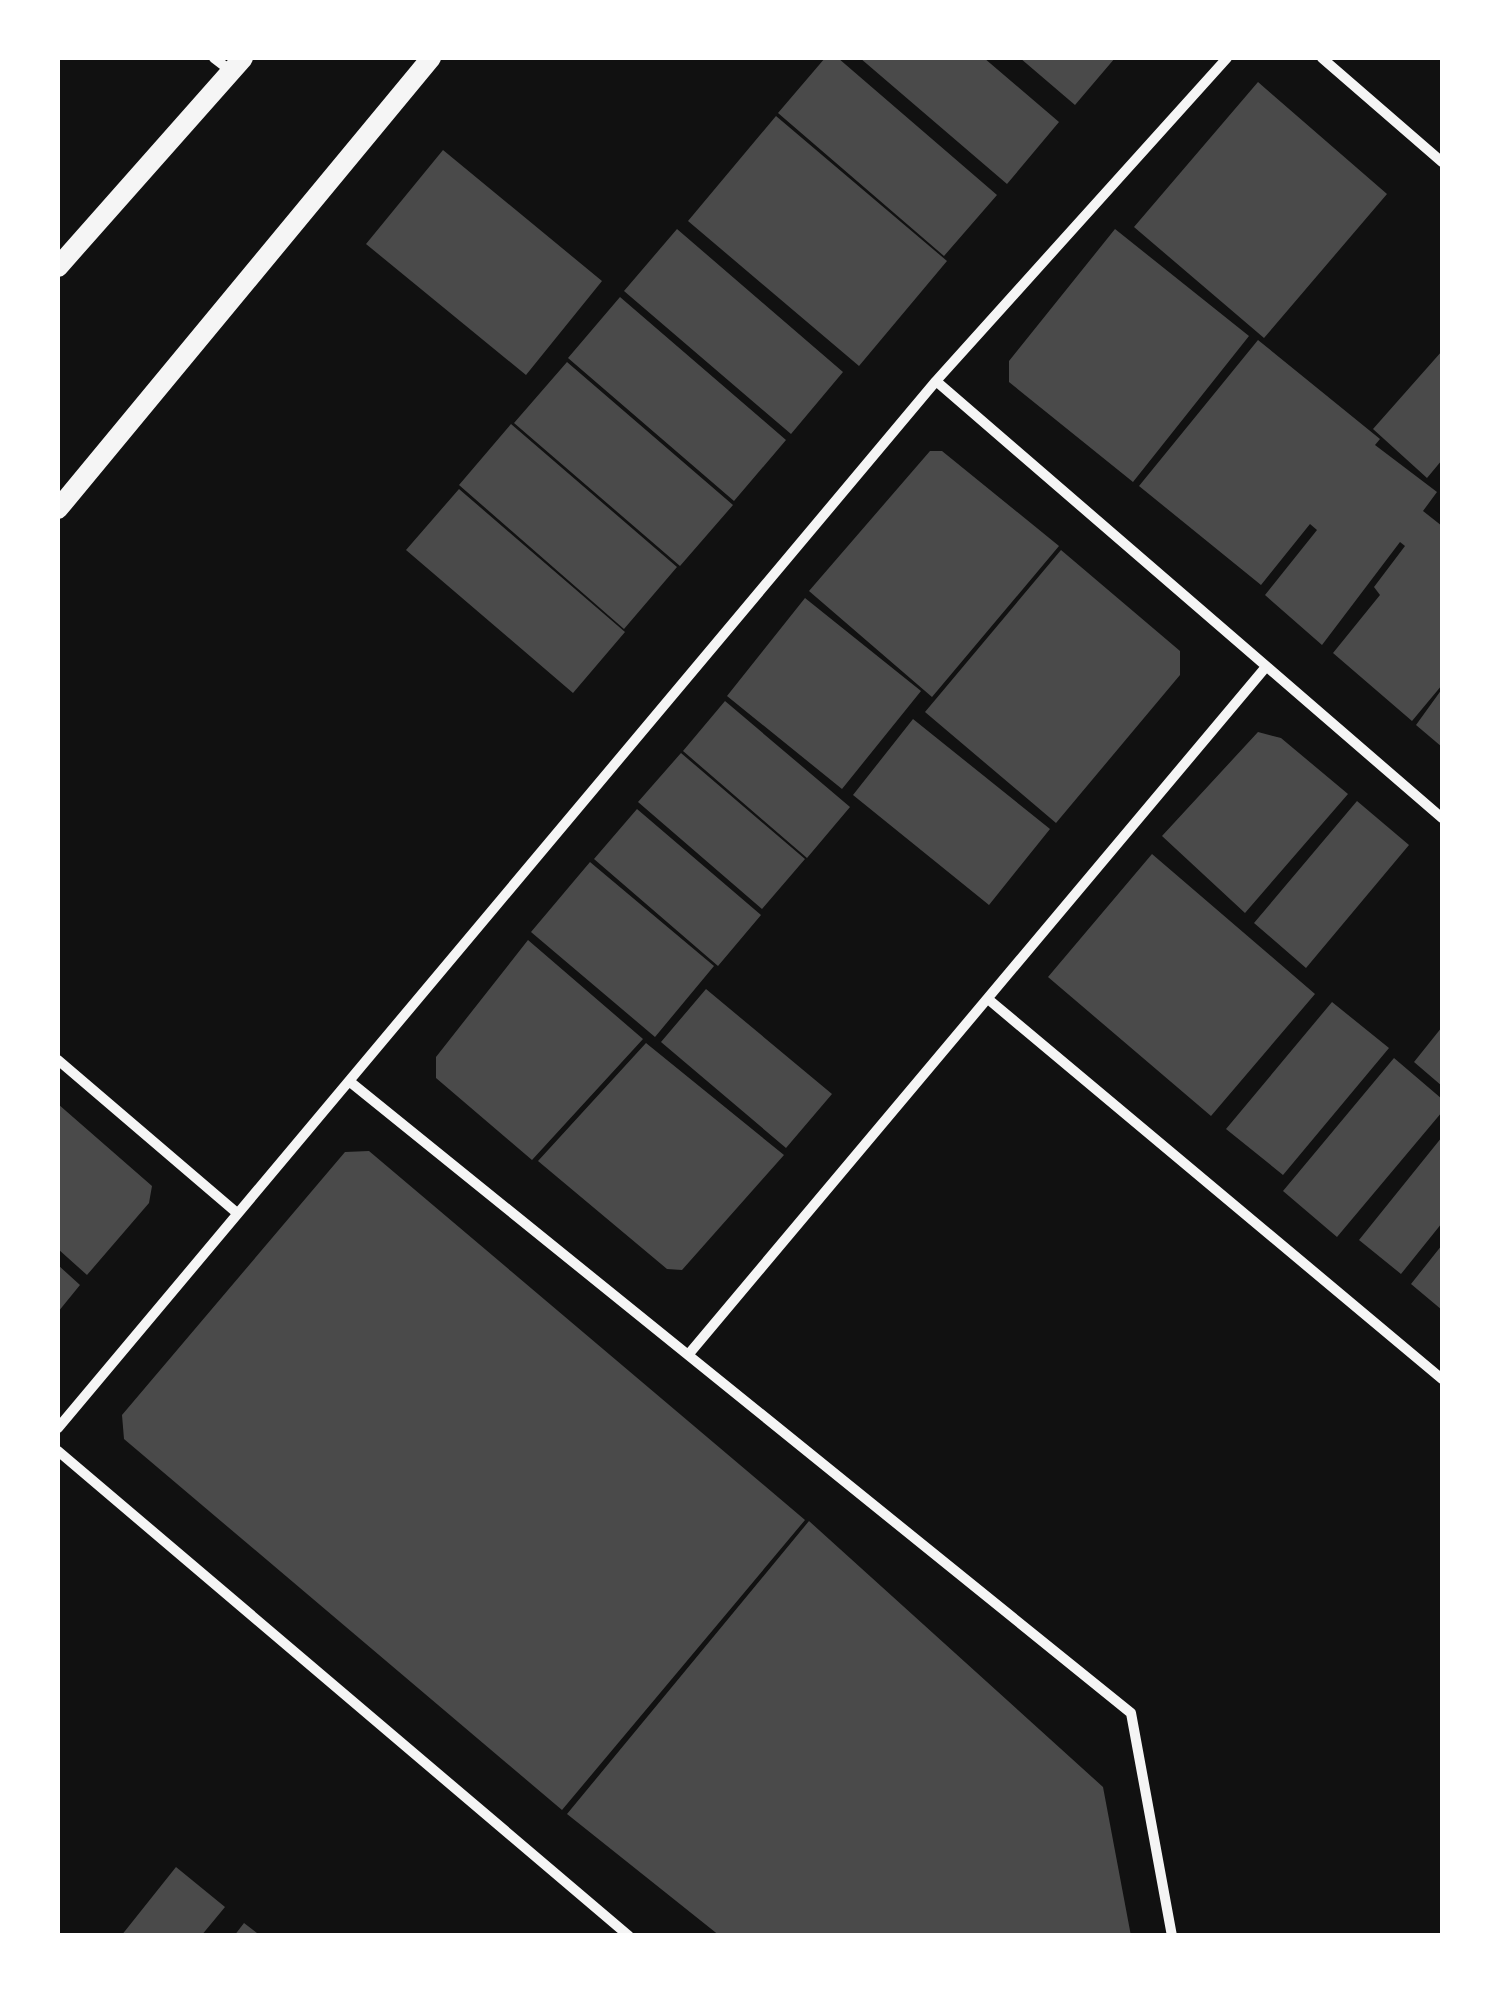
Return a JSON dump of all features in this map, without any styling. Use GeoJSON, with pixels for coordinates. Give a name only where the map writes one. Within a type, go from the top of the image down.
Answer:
{"type":"FeatureCollection","features":[{"type":"Feature","properties":{"kind":"main road"},"geometry":{"type":"LineString","coordinates":[[58,509],[431,58]]}},
{"type":"Feature","properties":{"kind":"main road"},"geometry":{"type":"LineString","coordinates":[[58,267],[237,64]]}},
{"type":"Feature","properties":{"kind":"street"},"geometry":{"type":"LineString","coordinates":[[214,58],[237,64]]}},
{"type":"Feature","properties":{"kind":"street"},"geometry":{"type":"LineString","coordinates":[[58,1428],[936,381],[1227,58]]}},
{"type":"Feature","properties":{"kind":"street"},"geometry":{"type":"LineString","coordinates":[[1322,58],[1442,162]]}},
{"type":"Feature","properties":{"kind":"street"},"geometry":{"type":"LineString","coordinates":[[936,381],[1442,818]]}},
{"type":"Feature","properties":{"kind":"street"},"geometry":{"type":"LineString","coordinates":[[688,1355],[1264,668]]}},
{"type":"Feature","properties":{"kind":"street"},"geometry":{"type":"LineString","coordinates":[[988,998],[1442,1378]]}},
{"type":"Feature","properties":{"kind":"street"},"geometry":{"type":"LineString","coordinates":[[58,1060],[237,1213]]}},
{"type":"Feature","properties":{"kind":"street"},"geometry":{"type":"LineString","coordinates":[[350,1081],[1131,1713],[1172,1936]]}},
{"type":"Feature","properties":{"kind":"street"},"geometry":{"type":"LineString","coordinates":[[58,1451],[629,1936]]}},
{"type":"Feature","properties":{"kind":"building"},"geometry":{"type":"Polygon","coordinates":[[[825,58],[838,58],[997,195],[944,256],[778,113],[825,58]]]}},
{"type":"Feature","properties":{"kind":"building"},"geometry":{"type":"Polygon","coordinates":[[[860,58],[984,58],[1059,122],[1007,184],[860,58]]]}},
{"type":"Feature","properties":{"kind":"building"},"geometry":{"type":"Polygon","coordinates":[[[1020,58],[1115,58],[1075,105],[1020,58]]]}},
{"type":"Feature","properties":{"kind":"building"},"geometry":{"type":"Polygon","coordinates":[[[1258,82],[1387,194],[1264,338],[1134,227],[1258,82]]]}},
{"type":"Feature","properties":{"kind":"building"},"geometry":{"type":"Polygon","coordinates":[[[776,116],[947,261],[859,366],[688,221],[776,116]]]}},
{"type":"Feature","properties":{"kind":"building"},"geometry":{"type":"Polygon","coordinates":[[[443,150],[602,281],[526,375],[366,244],[443,150]]]}},
{"type":"Feature","properties":{"kind":"building"},"geometry":{"type":"Polygon","coordinates":[[[677,229],[843,372],[791,434],[624,291],[677,229]]]}},
{"type":"Feature","properties":{"kind":"building"},"geometry":{"type":"Polygon","coordinates":[[[1115,229],[1249,336],[1133,482],[1009,382],[1009,361],[1115,229]]]}},
{"type":"Feature","properties":{"kind":"building"},"geometry":{"type":"Polygon","coordinates":[[[620,297],[786,440],[734,501],[568,358],[620,297]]]}},
{"type":"Feature","properties":{"kind":"building"},"geometry":{"type":"Polygon","coordinates":[[[1258,340],[1380,439],[1375,445],[1437,492],[1423,511],[1442,526],[1442,685],[1412,721],[1333,653],[1380,595],[1374,587],[1405,546],[1400,542],[1322,645],[1265,595],[1317,530],[1310,524],[1261,585],[1139,486],[1258,340]]]}},
{"type":"Feature","properties":{"kind":"building"},"geometry":{"type":"Polygon","coordinates":[[[1442,351],[1442,460],[1427,478],[1373,429],[1442,351]]]}},
{"type":"Feature","properties":{"kind":"building"},"geometry":{"type":"Polygon","coordinates":[[[567,362],[733,505],[680,566],[514,423],[567,362]]]}},
{"type":"Feature","properties":{"kind":"building"},"geometry":{"type":"Polygon","coordinates":[[[511,424],[677,567],[624,629],[459,485],[511,424]]]}},
{"type":"Feature","properties":{"kind":"building"},"geometry":{"type":"Polygon","coordinates":[[[930,451],[942,451],[1059,546],[932,697],[809,591],[930,451]]]}},
{"type":"Feature","properties":{"kind":"building"},"geometry":{"type":"Polygon","coordinates":[[[459,489],[625,632],[573,693],[406,550],[459,489]]]}},
{"type":"Feature","properties":{"kind":"building"},"geometry":{"type":"Polygon","coordinates":[[[1061,550],[1180,651],[1180,675],[1056,823],[925,712],[1061,550]]]}},
{"type":"Feature","properties":{"kind":"building"},"geometry":{"type":"Polygon","coordinates":[[[805,598],[921,691],[842,789],[727,696],[805,598]]]}},
{"type":"Feature","properties":{"kind":"building"},"geometry":{"type":"Polygon","coordinates":[[[1442,689],[1442,747],[1416,725],[1442,689]]]}},
{"type":"Feature","properties":{"kind":"building"},"geometry":{"type":"Polygon","coordinates":[[[725,701],[850,807],[807,858],[683,751],[725,701]]]}},
{"type":"Feature","properties":{"kind":"building"},"geometry":{"type":"Polygon","coordinates":[[[913,719],[1050,829],[989,905],[853,795],[913,719]]]}},
{"type":"Feature","properties":{"kind":"building"},"geometry":{"type":"Polygon","coordinates":[[[1258,732],[1281,738],[1348,794],[1245,913],[1162,836],[1258,732]]]}},
{"type":"Feature","properties":{"kind":"building"},"geometry":{"type":"Polygon","coordinates":[[[681,753],[805,859],[762,909],[638,802],[681,753]]]}},
{"type":"Feature","properties":{"kind":"building"},"geometry":{"type":"Polygon","coordinates":[[[1357,801],[1409,845],[1306,968],[1254,923],[1357,801]]]}},
{"type":"Feature","properties":{"kind":"building"},"geometry":{"type":"Polygon","coordinates":[[[637,809],[761,915],[718,966],[594,859],[637,809]]]}},
{"type":"Feature","properties":{"kind":"building"},"geometry":{"type":"Polygon","coordinates":[[[1152,854],[1315,994],[1211,1116],[1048,977],[1152,854]]]}},
{"type":"Feature","properties":{"kind":"building"},"geometry":{"type":"Polygon","coordinates":[[[590,862],[714,966],[655,1037],[531,932],[590,862]]]}},
{"type":"Feature","properties":{"kind":"building"},"geometry":{"type":"Polygon","coordinates":[[[528,940],[643,1039],[532,1160],[436,1078],[436,1057],[528,940]]]}},
{"type":"Feature","properties":{"kind":"building"},"geometry":{"type":"Polygon","coordinates":[[[706,989],[832,1094],[786,1148],[661,1042],[706,989]]]}},
{"type":"Feature","properties":{"kind":"building"},"geometry":{"type":"Polygon","coordinates":[[[1332,1002],[1389,1048],[1283,1175],[1226,1129],[1332,1002]]]}},
{"type":"Feature","properties":{"kind":"building"},"geometry":{"type":"Polygon","coordinates":[[[1442,1027],[1442,1086],[1414,1062],[1442,1027]]]}},
{"type":"Feature","properties":{"kind":"building"},"geometry":{"type":"Polygon","coordinates":[[[646,1043],[784,1155],[682,1270],[667,1269],[538,1161],[646,1043]]]}},
{"type":"Feature","properties":{"kind":"building"},"geometry":{"type":"Polygon","coordinates":[[[1394,1058],[1442,1099],[1442,1112],[1337,1237],[1283,1191],[1394,1058]]]}},
{"type":"Feature","properties":{"kind":"building"},"geometry":{"type":"Polygon","coordinates":[[[58,1104],[152,1186],[149,1203],[87,1275],[58,1249],[58,1104]]]}},
{"type":"Feature","properties":{"kind":"building"},"geometry":{"type":"Polygon","coordinates":[[[1442,1137],[1442,1223],[1401,1274],[1359,1240],[1442,1137]]]}},
{"type":"Feature","properties":{"kind":"building"},"geometry":{"type":"Polygon","coordinates":[[[369,1151],[805,1520],[562,1810],[124,1439],[122,1415],[345,1152],[369,1151]]]}},
{"type":"Feature","properties":{"kind":"building"},"geometry":{"type":"Polygon","coordinates":[[[1442,1245],[1442,1310],[1411,1284],[1442,1245]]]}},
{"type":"Feature","properties":{"kind":"building"},"geometry":{"type":"Polygon","coordinates":[[[58,1265],[80,1285],[58,1312],[58,1265]]]}},
{"type":"Feature","properties":{"kind":"building"},"geometry":{"type":"Polygon","coordinates":[[[809,1521],[1103,1787],[1131,1936],[720,1936],[567,1814],[809,1521]]]}},
{"type":"Feature","properties":{"kind":"building"},"geometry":{"type":"Polygon","coordinates":[[[176,1867],[225,1907],[201,1936],[121,1936],[176,1867]]]}},
{"type":"Feature","properties":{"kind":"building"},"geometry":{"type":"Polygon","coordinates":[[[244,1923],[261,1936],[234,1936],[244,1923]]]}}]}
